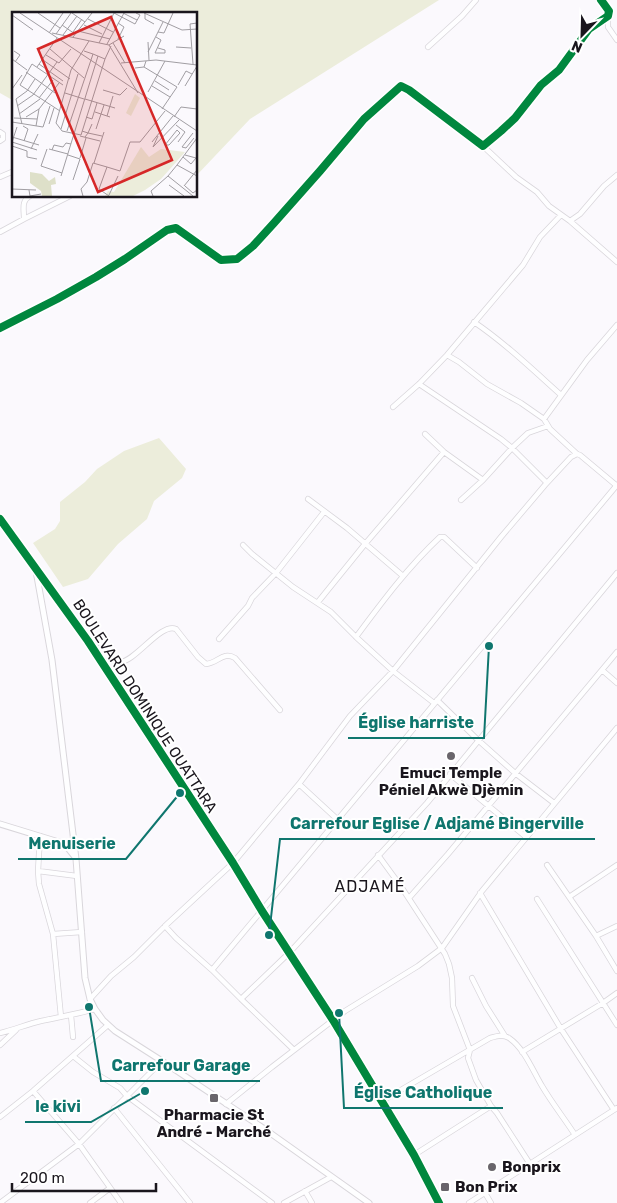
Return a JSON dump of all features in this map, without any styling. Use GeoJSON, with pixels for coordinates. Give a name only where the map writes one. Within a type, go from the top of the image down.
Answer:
{"type":"FeatureCollection","features":[{"type":"Feature","properties":{"kind":"street"},"geometry":{"type":"LineString","coordinates":[[428,47],[462,16],[476,0]]}},
{"type":"Feature","properties":{"kind":"street"},"geometry":{"type":"LineString","coordinates":[[601,0],[608,11],[608,27],[617,40]]}},
{"type":"Feature","properties":{"kind":"street"},"geometry":{"type":"LineString","coordinates":[[483,146],[515,118],[541,85],[559,70],[589,29],[608,16]]}},
{"type":"Feature","properties":{"kind":"street"},"geometry":{"type":"LineString","coordinates":[[0,328],[96,277],[168,230],[176,228],[221,260],[237,259],[253,246],[274,223],[364,119],[401,86],[483,146],[516,177],[536,192],[549,206],[570,221],[617,262]]}},
{"type":"Feature","properties":{"kind":"street"},"geometry":{"type":"LineString","coordinates":[[0,132],[3,134],[3,139],[0,141]]}},
{"type":"Feature","properties":{"kind":"street"},"geometry":{"type":"LineString","coordinates":[[0,177],[12,172]]}},
{"type":"Feature","properties":{"kind":"street"},"geometry":{"type":"LineString","coordinates":[[570,221],[580,214],[604,186],[617,175]]}},
{"type":"Feature","properties":{"kind":"street"},"geometry":{"type":"LineString","coordinates":[[24,219],[23,203],[27,198]]}},
{"type":"Feature","properties":{"kind":"street"},"geometry":{"type":"LineString","coordinates":[[0,232],[66,198]]}},
{"type":"Feature","properties":{"kind":"street"},"geometry":{"type":"LineString","coordinates":[[394,407],[420,384],[447,355],[523,265],[540,237],[561,215]]}},
{"type":"Feature","properties":{"kind":"street"},"geometry":{"type":"LineString","coordinates":[[474,322],[494,335],[562,395]]}},
{"type":"Feature","properties":{"kind":"street"},"geometry":{"type":"LineString","coordinates":[[544,419],[587,360],[617,325]]}},
{"type":"Feature","properties":{"kind":"street"},"geometry":{"type":"LineString","coordinates":[[212,970],[617,485],[580,454],[577,454],[550,429],[544,419],[521,403],[487,384],[447,355]]}},
{"type":"Feature","properties":{"kind":"street"},"geometry":{"type":"LineString","coordinates":[[420,384],[501,439],[547,483]]}},
{"type":"Feature","properties":{"kind":"street"},"geometry":{"type":"LineString","coordinates":[[462,500],[528,433],[548,426]]}},
{"type":"Feature","properties":{"kind":"street"},"geometry":{"type":"LineString","coordinates":[[425,434],[444,452],[483,480]]}},
{"type":"Feature","properties":{"kind":"street"},"geometry":{"type":"LineString","coordinates":[[318,602],[444,452]]}},
{"type":"Feature","properties":{"kind":"street"},"geometry":{"type":"LineString","coordinates":[[90,999],[111,976],[134,957],[233,863],[298,784],[350,716],[393,671],[547,483],[570,457],[577,454]]}},
{"type":"Feature","properties":{"kind":"street"},"geometry":{"type":"LineString","coordinates":[[308,498],[403,576]]}},
{"type":"Feature","properties":{"kind":"street"},"geometry":{"type":"LineString","coordinates":[[219,639],[248,606],[252,598],[276,573],[324,512]]}},
{"type":"Feature","properties":{"kind":"street","name":"BOULEVARD DOMINIQUE OUATTARA"},"geometry":{"type":"LineString","coordinates":[[0,519],[88,641],[233,863],[333,1020],[414,1155],[439,1203]]}},
{"type":"Feature","properties":{"kind":"street"},"geometry":{"type":"LineString","coordinates":[[356,637],[403,576],[440,537],[444,537],[477,568]]}},
{"type":"Feature","properties":{"kind":"street"},"geometry":{"type":"LineString","coordinates":[[243,545],[248,552],[293,587],[332,612],[393,671],[435,701],[515,773],[554,803]]}},
{"type":"Feature","properties":{"kind":"street"},"geometry":{"type":"LineString","coordinates":[[36,568],[52,660],[76,860],[85,978],[90,999],[95,1009],[115,1031],[266,1130],[369,1203]]}},
{"type":"Feature","properties":{"kind":"street"},"geometry":{"type":"LineString","coordinates":[[240,999],[289,953],[427,803],[617,573]]}},
{"type":"Feature","properties":{"kind":"street"},"geometry":{"type":"LineString","coordinates":[[88,641],[94,643],[112,660],[118,663],[125,662],[154,638],[172,627],[176,629],[198,657],[206,664],[210,664],[226,655],[235,658],[280,710]]}},
{"type":"Feature","properties":{"kind":"street"},"geometry":{"type":"LineString","coordinates":[[409,898],[617,652]]}},
{"type":"Feature","properties":{"kind":"street"},"geometry":{"type":"LineString","coordinates":[[602,670],[617,683]]}},
{"type":"Feature","properties":{"kind":"street"},"geometry":{"type":"LineString","coordinates":[[226,1104],[345,1011],[418,966],[442,948],[480,893],[617,728]]}},
{"type":"Feature","properties":{"kind":"street"},"geometry":{"type":"LineString","coordinates":[[450,774],[526,837]]}},
{"type":"Feature","properties":{"kind":"street"},"geometry":{"type":"LineString","coordinates":[[298,784],[337,819]]}},
{"type":"Feature","properties":{"kind":"street"},"geometry":{"type":"LineString","coordinates":[[0,824],[62,843],[76,860]]}},
{"type":"Feature","properties":{"kind":"street"},"geometry":{"type":"LineString","coordinates":[[40,836],[38,871],[53,934],[61,1017]]}},
{"type":"Feature","properties":{"kind":"street"},"geometry":{"type":"LineString","coordinates":[[378,855],[409,898],[442,948],[450,964],[453,1006],[470,1050],[468,1058],[476,1080],[530,1164]]}},
{"type":"Feature","properties":{"kind":"street"},"geometry":{"type":"LineString","coordinates":[[547,865],[596,936],[617,971]]}},
{"type":"Feature","properties":{"kind":"street"},"geometry":{"type":"LineString","coordinates":[[569,897],[617,865]]}},
{"type":"Feature","properties":{"kind":"street"},"geometry":{"type":"LineString","coordinates":[[38,871],[77,876]]}},
{"type":"Feature","properties":{"kind":"street"},"geometry":{"type":"LineString","coordinates":[[468,1203],[616,1109],[562,1028],[480,893]]}},
{"type":"Feature","properties":{"kind":"street"},"geometry":{"type":"LineString","coordinates":[[536,899],[617,1025]]}},
{"type":"Feature","properties":{"kind":"street"},"geometry":{"type":"LineString","coordinates":[[165,926],[294,1050]]}},
{"type":"Feature","properties":{"kind":"street"},"geometry":{"type":"LineString","coordinates":[[596,936],[617,926]]}},
{"type":"Feature","properties":{"kind":"street"},"geometry":{"type":"LineString","coordinates":[[53,934],[82,932]]}},
{"type":"Feature","properties":{"kind":"street"},"geometry":{"type":"LineString","coordinates":[[472,978],[486,1006],[505,1036],[522,1052],[575,1135]]}},
{"type":"Feature","properties":{"kind":"street"},"geometry":{"type":"LineString","coordinates":[[522,1052],[603,1003],[617,992]]}},
{"type":"Feature","properties":{"kind":"street"},"geometry":{"type":"LineString","coordinates":[[0,1033],[40,1021],[95,1009]]}},
{"type":"Feature","properties":{"kind":"street"},"geometry":{"type":"LineString","coordinates":[[71,1015],[73,1037]]}},
{"type":"Feature","properties":{"kind":"street"},"geometry":{"type":"LineString","coordinates":[[0,1117],[33,1091],[108,1025]]}},
{"type":"Feature","properties":{"kind":"street"},"geometry":{"type":"LineString","coordinates":[[0,1045],[17,1029]]}},
{"type":"Feature","properties":{"kind":"street"},"geometry":{"type":"LineString","coordinates":[[382,1101],[490,1038],[499,1035],[505,1036]]}},
{"type":"Feature","properties":{"kind":"street"},"geometry":{"type":"LineString","coordinates":[[73,1056],[93,1072],[120,1088],[127,1096],[272,1203]]}},
{"type":"Feature","properties":{"kind":"street"},"geometry":{"type":"LineString","coordinates":[[0,1203],[78,1144],[162,1061]]}},
{"type":"Feature","properties":{"kind":"street"},"geometry":{"type":"LineString","coordinates":[[33,1091],[78,1144],[121,1203]]}},
{"type":"Feature","properties":{"kind":"street"},"geometry":{"type":"LineString","coordinates":[[414,1155],[491,1106]]}},
{"type":"Feature","properties":{"kind":"street"},"geometry":{"type":"LineString","coordinates":[[114,1108],[190,1203]]}},
{"type":"Feature","properties":{"kind":"street"},"geometry":{"type":"LineString","coordinates":[[284,1203],[331,1177]]}},
{"type":"Feature","properties":{"kind":"street"},"geometry":{"type":"LineString","coordinates":[[90,1203],[110,1188]]}},
{"type":"Feature","properties":{"kind":"street"},"geometry":{"type":"LineString","coordinates":[[305,1192],[312,1203]]}},
{"type":"Feature","properties":{"kind":"street"},"geometry":{"type":"LineString","coordinates":[[485,1192],[491,1203]]}},
{"type":"Feature","properties":{"kind":"green space"},"geometry":{"type":"Polygon","coordinates":[[[0,0],[439,0],[250,119],[198,174],[198,12],[12,12],[12,100],[0,93],[0,0]]]}},
{"type":"Feature","properties":{"kind":"green space"},"geometry":{"type":"Polygon","coordinates":[[[159,438],[186,469],[182,478],[154,501],[147,519],[118,544],[88,579],[63,587],[33,543],[55,529],[60,521],[60,502],[85,482],[97,469],[124,451],[159,438]]]}},
{"type":"Feature","properties":{"kind":"cycle path"},"geometry":{"type":"LineString","coordinates":[[0,328],[96,277],[167,230],[176,228],[221,260],[237,259],[253,246],[274,223],[364,119],[401,86],[483,146],[515,118],[541,85],[559,70],[589,29],[608,16],[609,11],[601,0]]}},
{"type":"Feature","properties":{"kind":"cycle path"},"geometry":{"type":"LineString","coordinates":[[0,519],[88,641],[233,863],[333,1020],[414,1155],[439,1203]]}},
{"type":"Feature","properties":{"kind":"place","name":"Église harriste"},"geometry":{"type":"Point","coordinates":[489,646]}},
{"type":"Feature","properties":{"kind":"place","name":"Emuci Temple Péniel Akwè Djèmin"},"geometry":{"type":"Point","coordinates":[451,756]}},
{"type":"Feature","properties":{"kind":"place","name":"Menuiserie"},"geometry":{"type":"Point","coordinates":[180,793]}},
{"type":"Feature","properties":{"kind":"place","name":"Carrefour Eglise / Adjamé Bingerville"},"geometry":{"type":"Point","coordinates":[269,935]}},
{"type":"Feature","properties":{"kind":"place","name":"Carrefour Garage"},"geometry":{"type":"Point","coordinates":[89,1007]}},
{"type":"Feature","properties":{"kind":"place","name":"Église Catholique"},"geometry":{"type":"Point","coordinates":[339,1013]}},
{"type":"Feature","properties":{"kind":"place","name":"le kivi"},"geometry":{"type":"Point","coordinates":[145,1091]}},
{"type":"Feature","properties":{"kind":"place","name":"Pharmacie St André - Marché"},"geometry":{"type":"Point","coordinates":[214,1098]}},
{"type":"Feature","properties":{"kind":"place","name":"Bonprix"},"geometry":{"type":"Point","coordinates":[492,1167]}},
{"type":"Feature","properties":{"kind":"place","name":"Bon Prix"},"geometry":{"type":"Point","coordinates":[445,1187]}},
{"type":"Feature","properties":{"kind":"district","name":"ADJAMÉ"},"geometry":{"type":"Point","coordinates":[370,886]}}]}
